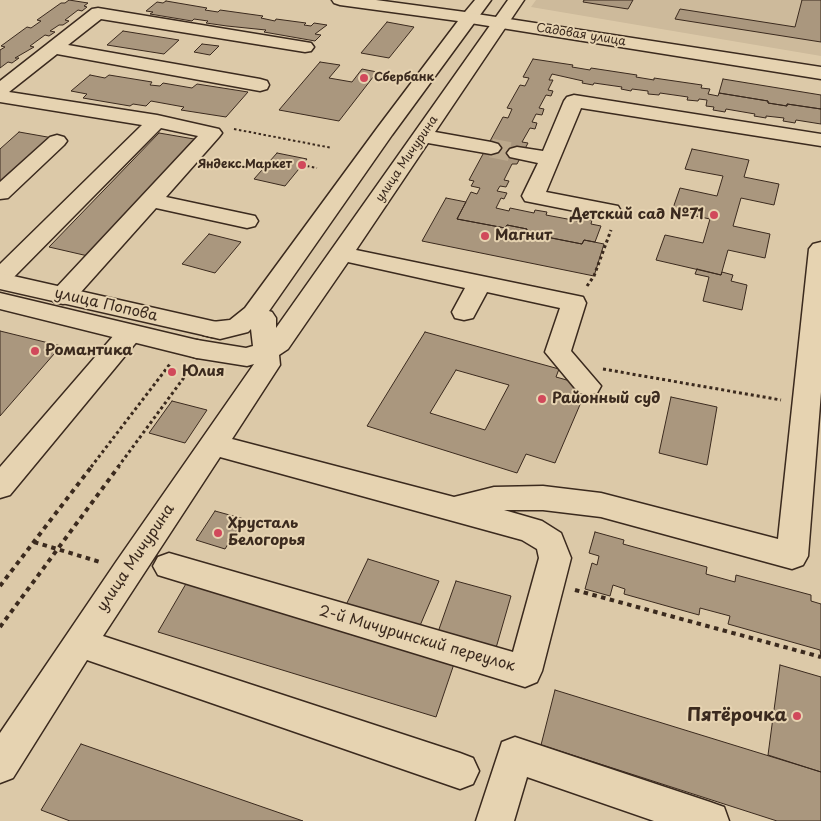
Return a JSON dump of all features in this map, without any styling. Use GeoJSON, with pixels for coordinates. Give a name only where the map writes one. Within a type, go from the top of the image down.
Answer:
{"type":"FeatureCollection","features":[{"type":"Feature","properties":{"kind":"street","name":"Садовая улица"},"geometry":{"type":"LineString","coordinates":[[340,0],[500,22],[821,73]]}},
{"type":"Feature","properties":{"kind":"street"},"geometry":{"type":"LineString","coordinates":[[200,349],[220,331],[239,326],[261,312],[386,130],[484,0]]}},
{"type":"Feature","properties":{"kind":"street","name":"улица Мичурина"},"geometry":{"type":"LineString","coordinates":[[200,349],[230,356],[247,357],[266,351],[279,343],[516,0]]}},
{"type":"Feature","properties":{"kind":"street"},"geometry":{"type":"LineString","coordinates":[[0,90],[98,12],[305,47]]}},
{"type":"Feature","properties":{"kind":"street"},"geometry":{"type":"LineString","coordinates":[[54,48],[260,85]]}},
{"type":"Feature","properties":{"kind":"street"},"geometry":{"type":"LineString","coordinates":[[0,96],[157,121],[212,132],[62,296]]}},
{"type":"Feature","properties":{"kind":"street"},"geometry":{"type":"LineString","coordinates":[[610,220],[533,196],[574,101],[821,140]]}},
{"type":"Feature","properties":{"kind":"street"},"geometry":{"type":"LineString","coordinates":[[0,279],[157,121]]}},
{"type":"Feature","properties":{"kind":"street"},"geometry":{"type":"LineString","coordinates":[[423,136],[492,148]]}},
{"type":"Feature","properties":{"kind":"street"},"geometry":{"type":"LineString","coordinates":[[0,193],[57,141]]}},
{"type":"Feature","properties":{"kind":"street"},"geometry":{"type":"LineString","coordinates":[[517,153],[550,159]]}},
{"type":"Feature","properties":{"kind":"street"},"geometry":{"type":"LineString","coordinates":[[151,200],[247,221]]}},
{"type":"Feature","properties":{"kind":"street"},"geometry":{"type":"LineString","coordinates":[[212,444],[454,509],[494,499],[543,498],[594,504],[792,556],[808,390],[817,343],[821,249]]}},
{"type":"Feature","properties":{"kind":"street"},"geometry":{"type":"LineString","coordinates":[[342,254],[574,303],[558,352],[588,386]]}},
{"type":"Feature","properties":{"kind":"street","name":"улица Попова"},"geometry":{"type":"LineString","coordinates":[[0,279],[62,296],[200,349]]}},
{"type":"Feature","properties":{"kind":"street"},"geometry":{"type":"LineString","coordinates":[[464,312],[480,283]]}},
{"type":"Feature","properties":{"kind":"street","name":"улица Попова"},"geometry":{"type":"LineString","coordinates":[[0,301],[200,349]]}},
{"type":"Feature","properties":{"kind":"street"},"geometry":{"type":"LineString","coordinates":[[261,312],[274,322],[287,321],[298,316]]}},
{"type":"Feature","properties":{"kind":"street","name":"улица Мичурина"},"geometry":{"type":"LineString","coordinates":[[0,765],[127,571],[267,365],[261,312]]}},
{"type":"Feature","properties":{"kind":"street"},"geometry":{"type":"LineString","coordinates":[[0,487],[130,333]]}},
{"type":"Feature","properties":{"kind":"street","name":"2-й Мичуринский переулок"},"geometry":{"type":"LineString","coordinates":[[169,566],[525,671],[556,558],[550,542],[531,530],[454,509]]}},
{"type":"Feature","properties":{"kind":"street"},"geometry":{"type":"LineString","coordinates":[[80,643],[460,771]]}},
{"type":"Feature","properties":{"kind":"street"},"geometry":{"type":"LineString","coordinates":[[495,821],[515,755],[710,821]]}},
{"type":"Feature","properties":{"kind":"path"},"geometry":{"type":"LineString","coordinates":[[302,165],[318,168]]}},
{"type":"Feature","properties":{"kind":"path"},"geometry":{"type":"LineString","coordinates":[[574,303],[594,276],[610,220]]}},
{"type":"Feature","properties":{"kind":"path"},"geometry":{"type":"LineString","coordinates":[[0,627],[58,549],[200,349]]}},
{"type":"Feature","properties":{"kind":"path"},"geometry":{"type":"LineString","coordinates":[[0,586],[172,362]]}},
{"type":"Feature","properties":{"kind":"path"},"geometry":{"type":"LineString","coordinates":[[568,363],[784,401],[808,390]]}},
{"type":"Feature","properties":{"kind":"path"},"geometry":{"type":"LineString","coordinates":[[34,542],[127,571]]}},
{"type":"Feature","properties":{"kind":"path"},"geometry":{"type":"LineString","coordinates":[[574,590],[821,657]]}},
{"type":"Feature","properties":{"kind":"shaded area"},"geometry":{"type":"Polygon","coordinates":[[[536,0],[821,0],[821,56],[531,7],[536,0]]]}},
{"type":"Feature","properties":{"kind":"building"},"geometry":{"type":"Polygon","coordinates":[[[69,0],[88,3],[84,6],[87,7],[82,11],[78,10],[65,20],[69,21],[50,31],[55,32],[49,36],[45,35],[30,46],[34,47],[15,58],[19,58],[12,63],[8,62],[0,68],[0,50],[5,47],[1,46],[27,27],[31,28],[41,21],[37,20],[61,3],[69,0]]]}},
{"type":"Feature","properties":{"kind":"building"},"geometry":{"type":"Polygon","coordinates":[[[584,0],[633,0],[628,9],[583,2],[584,0]]]}},
{"type":"Feature","properties":{"kind":"building"},"geometry":{"type":"Polygon","coordinates":[[[802,0],[821,0],[821,42],[675,19],[680,9],[795,27],[802,0]]]}},
{"type":"Feature","properties":{"kind":"building"},"geometry":{"type":"Polygon","coordinates":[[[166,1],[207,8],[205,10],[218,12],[220,10],[263,16],[261,18],[275,21],[276,19],[306,23],[304,25],[311,26],[314,23],[327,25],[315,34],[321,35],[315,41],[264,32],[266,30],[206,23],[208,21],[194,19],[192,21],[150,14],[153,12],[146,11],[157,2],[163,3],[166,1]]]}},
{"type":"Feature","properties":{"kind":"building"},"geometry":{"type":"Polygon","coordinates":[[[387,22],[414,27],[389,58],[361,53],[387,22]]]}},
{"type":"Feature","properties":{"kind":"building"},"geometry":{"type":"Polygon","coordinates":[[[123,31],[179,40],[164,54],[107,45],[123,31]]]}},
{"type":"Feature","properties":{"kind":"building"},"geometry":{"type":"Polygon","coordinates":[[[202,44],[219,46],[210,55],[194,52],[202,44]]]}},
{"type":"Feature","properties":{"kind":"building"},"geometry":{"type":"Polygon","coordinates":[[[533,59],[573,65],[572,67],[590,70],[591,68],[637,75],[636,77],[654,80],[654,78],[702,85],[701,88],[710,89],[708,94],[718,96],[719,93],[787,106],[787,104],[821,109],[821,124],[796,120],[795,123],[783,121],[784,118],[766,116],[766,118],[726,109],[725,112],[713,110],[714,107],[706,106],[707,100],[687,100],[688,97],[660,93],[659,95],[648,94],[648,91],[632,89],[631,91],[621,89],[622,87],[594,83],[593,85],[552,74],[549,80],[553,80],[548,90],[553,91],[551,96],[546,95],[539,108],[544,109],[542,115],[536,114],[532,122],[537,123],[535,129],[530,128],[522,142],[528,143],[517,164],[512,164],[504,180],[509,181],[506,187],[500,186],[497,191],[507,193],[504,199],[501,198],[496,208],[509,211],[510,208],[534,213],[535,210],[547,212],[546,215],[578,221],[579,218],[592,220],[591,224],[601,226],[595,242],[584,240],[582,244],[526,233],[527,229],[507,225],[505,228],[457,219],[471,192],[477,194],[480,188],[471,186],[474,181],[469,180],[503,117],[508,118],[512,109],[507,108],[520,85],[525,86],[529,78],[523,77],[533,59]]]}},
{"type":"Feature","properties":{"kind":"building"},"geometry":{"type":"Polygon","coordinates":[[[320,62],[340,65],[329,78],[352,82],[362,69],[377,72],[339,121],[279,110],[320,62]]]}},
{"type":"Feature","properties":{"kind":"building"},"geometry":{"type":"Polygon","coordinates":[[[90,75],[105,78],[109,75],[152,82],[150,85],[160,86],[163,83],[192,88],[197,84],[248,92],[226,117],[181,110],[184,107],[151,101],[146,106],[133,104],[130,106],[83,98],[87,94],[71,91],[90,75]]]}},
{"type":"Feature","properties":{"kind":"building"},"geometry":{"type":"Polygon","coordinates":[[[723,79],[821,95],[821,109],[787,104],[787,106],[719,93],[723,79]]]}},
{"type":"Feature","properties":{"kind":"building"},"geometry":{"type":"Polygon","coordinates":[[[19,132],[53,138],[0,187],[0,149],[19,132]]]}},
{"type":"Feature","properties":{"kind":"building"},"geometry":{"type":"Polygon","coordinates":[[[159,133],[194,139],[88,256],[49,247],[159,133]]]}},
{"type":"Feature","properties":{"kind":"building","name":"Детский сад №71"},"geometry":{"type":"Polygon","coordinates":[[[692,149],[749,160],[744,177],[779,184],[774,205],[741,198],[733,226],[770,234],[765,258],[728,250],[721,275],[656,260],[665,235],[703,243],[710,219],[672,211],[680,188],[717,196],[723,176],[685,169],[692,149]]]}},
{"type":"Feature","properties":{"kind":"building"},"geometry":{"type":"Polygon","coordinates":[[[277,153],[307,159],[285,186],[254,179],[277,153]]]}},
{"type":"Feature","properties":{"kind":"building","name":"Магнит"},"geometry":{"type":"Polygon","coordinates":[[[446,198],[466,202],[457,219],[505,228],[507,225],[527,229],[526,233],[582,244],[584,240],[604,244],[594,276],[422,241],[446,198]]]}},
{"type":"Feature","properties":{"kind":"building"},"geometry":{"type":"Polygon","coordinates":[[[209,234],[241,242],[215,273],[182,264],[209,234]]]}},
{"type":"Feature","properties":{"kind":"building"},"geometry":{"type":"Polygon","coordinates":[[[697,269],[721,275],[722,272],[733,275],[731,281],[747,285],[742,310],[703,301],[709,277],[695,274],[697,269]]]}},
{"type":"Feature","properties":{"kind":"building"},"geometry":{"type":"Polygon","coordinates":[[[0,331],[61,346],[0,416],[0,331]]]}},
{"type":"Feature","properties":{"kind":"building","name":"Районный суд"},"geometry":{"type":"Polygon","coordinates":[[[425,332],[559,369],[556,377],[588,386],[555,463],[526,454],[517,473],[367,426],[425,332]],[[456,370],[430,413],[485,430],[509,385],[456,370]]]}},
{"type":"Feature","properties":{"kind":"building"},"geometry":{"type":"Polygon","coordinates":[[[671,397],[717,407],[707,465],[659,453],[671,397]]]}},
{"type":"Feature","properties":{"kind":"building"},"geometry":{"type":"Polygon","coordinates":[[[172,401],[207,410],[185,443],[149,433],[172,401]]]}},
{"type":"Feature","properties":{"kind":"building","name":"Хрусталь Белогорья"},"geometry":{"type":"Polygon","coordinates":[[[215,511],[244,519],[225,549],[196,540],[215,511]]]}},
{"type":"Feature","properties":{"kind":"building"},"geometry":{"type":"Polygon","coordinates":[[[595,532],[624,540],[623,544],[707,567],[706,574],[735,582],[736,575],[811,595],[811,601],[821,604],[821,656],[820,650],[728,624],[730,616],[700,608],[699,615],[624,594],[625,589],[613,585],[610,596],[585,589],[592,563],[597,565],[599,556],[589,553],[595,532]]]}},
{"type":"Feature","properties":{"kind":"building"},"geometry":{"type":"Polygon","coordinates":[[[368,559],[439,581],[419,628],[346,605],[368,559]]]}},
{"type":"Feature","properties":{"kind":"building"},"geometry":{"type":"Polygon","coordinates":[[[456,581],[511,596],[496,648],[438,632],[456,581]]]}},
{"type":"Feature","properties":{"kind":"building"},"geometry":{"type":"Polygon","coordinates":[[[187,582],[455,661],[436,717],[158,632],[187,582]]]}},
{"type":"Feature","properties":{"kind":"building","name":"Пятёрочка"},"geometry":{"type":"Polygon","coordinates":[[[780,665],[821,677],[821,772],[768,755],[780,665]]]}},
{"type":"Feature","properties":{"kind":"building"},"geometry":{"type":"Polygon","coordinates":[[[555,690],[821,772],[821,821],[777,821],[541,745],[555,690]]]}},
{"type":"Feature","properties":{"kind":"building"},"geometry":{"type":"Polygon","coordinates":[[[81,744],[303,821],[70,821],[41,810],[81,744]]]}},
{"type":"Feature","properties":{"kind":"tunnel"},"geometry":{"type":"LineString","coordinates":[[491,148],[517,153]]}},
{"type":"Feature","properties":{"kind":"place","name":"Сбербанк"},"geometry":{"type":"Point","coordinates":[364,78]}},
{"type":"Feature","properties":{"kind":"place","name":"Яндекс.Маркет"},"geometry":{"type":"Point","coordinates":[302,165]}},
{"type":"Feature","properties":{"kind":"place","name":"Детский сад №71"},"geometry":{"type":"Point","coordinates":[714,215]}},
{"type":"Feature","properties":{"kind":"place","name":"Магнит"},"geometry":{"type":"Point","coordinates":[485,236]}},
{"type":"Feature","properties":{"kind":"place","name":"Романтика"},"geometry":{"type":"Point","coordinates":[35,351]}},
{"type":"Feature","properties":{"kind":"place","name":"Юлия"},"geometry":{"type":"Point","coordinates":[172,372]}},
{"type":"Feature","properties":{"kind":"place","name":"Районный суд"},"geometry":{"type":"Point","coordinates":[542,399]}},
{"type":"Feature","properties":{"kind":"place","name":"Хрусталь Белогорья"},"geometry":{"type":"Point","coordinates":[218,533]}},
{"type":"Feature","properties":{"kind":"place","name":"Пятёрочка"},"geometry":{"type":"Point","coordinates":[797,716]}}]}
